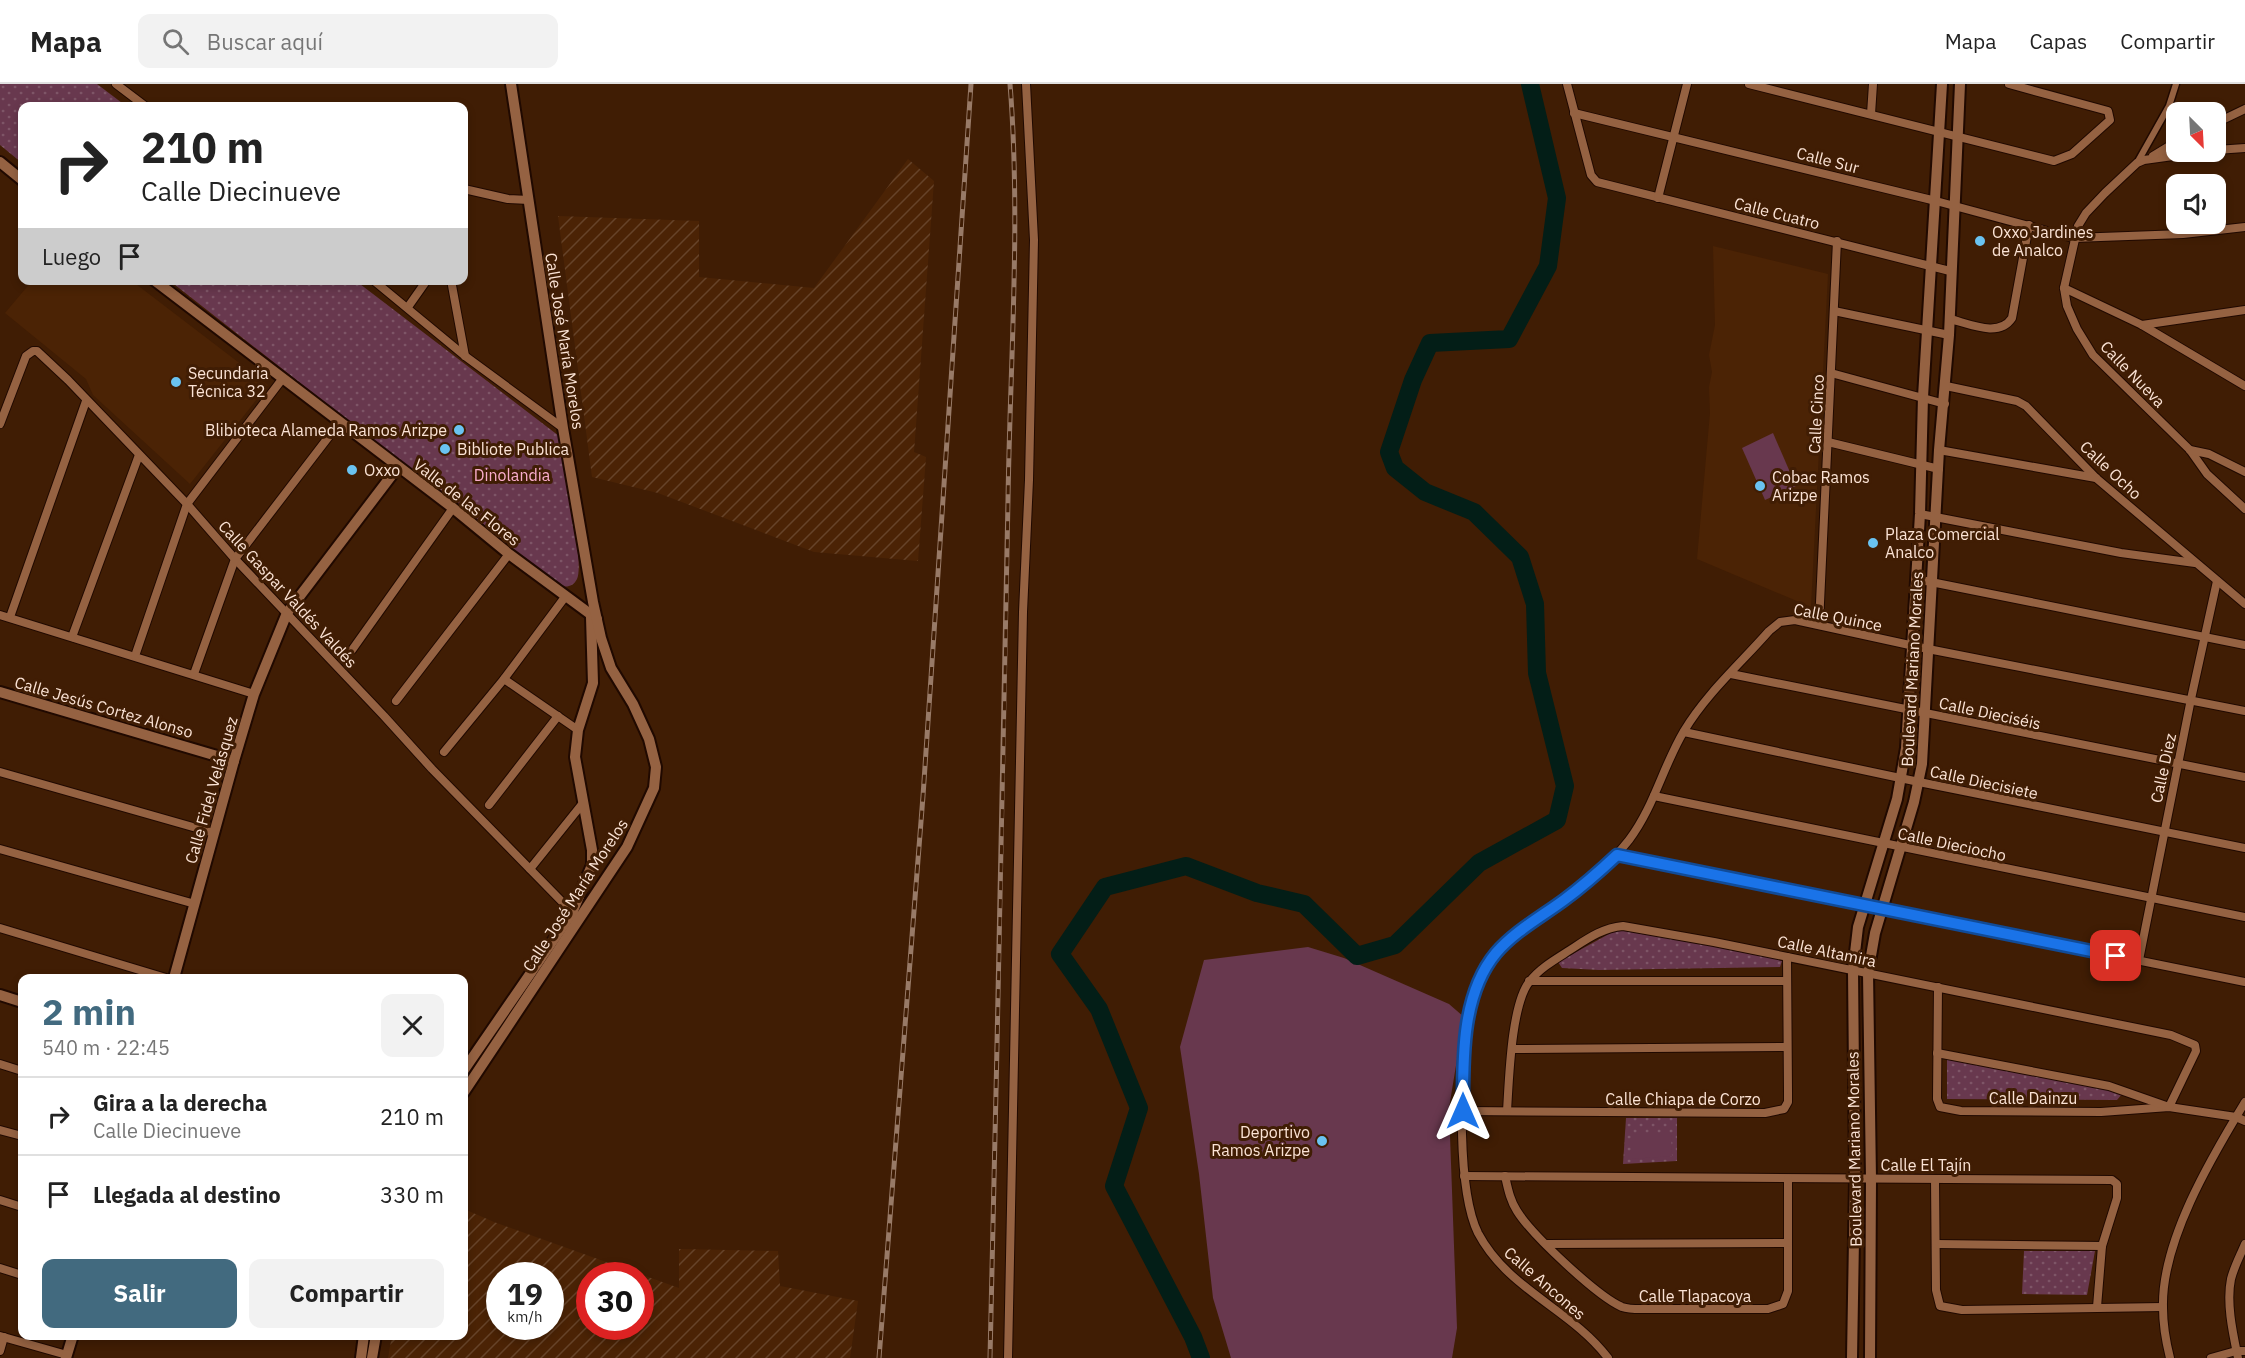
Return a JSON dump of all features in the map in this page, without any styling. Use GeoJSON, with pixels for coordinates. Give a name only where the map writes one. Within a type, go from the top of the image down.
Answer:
{"type":"FeatureCollection","features":[{"type":"Feature","properties":{"kind":"street"},"geometry":{"type":"LineString","coordinates":[[116,84],[141,102]]}},
{"type":"Feature","properties":{"kind":"street","name":"Calle José María Morelos"},"geometry":{"type":"LineString","coordinates":[[468,1086],[576,915],[592,865],[592,850],[575,757],[578,730],[593,682],[593,602],[563,429],[511,84]]}},
{"type":"Feature","properties":{"kind":"street"},"geometry":{"type":"LineString","coordinates":[[1008,1358],[1022,623],[1029,480],[1034,240],[1026,84]]}},
{"type":"Feature","properties":{"kind":"street"},"geometry":{"type":"LineString","coordinates":[[1567,84],[1574,113]]}},
{"type":"Feature","properties":{"kind":"street"},"geometry":{"type":"LineString","coordinates":[[1658,198],[1687,84]]}},
{"type":"Feature","properties":{"kind":"street"},"geometry":{"type":"LineString","coordinates":[[1749,84],[2054,161],[2072,154],[2110,120],[2108,111],[2009,84]]}},
{"type":"Feature","properties":{"kind":"street"},"geometry":{"type":"LineString","coordinates":[[1870,114],[1873,84]]}},
{"type":"Feature","properties":{"kind":"street","name":"Boulevard Mariano Morales"},"geometry":{"type":"LineString","coordinates":[[1852,1358],[1855,1179],[1852,970],[1854,945],[1864,906],[1902,778],[1920,514],[1923,397],[1942,84]]}},
{"type":"Feature","properties":{"kind":"street","name":"Boulevard Mariano Morales"},"geometry":{"type":"LineString","coordinates":[[1870,1358],[1868,973],[1870,953],[1881,910],[1919,782],[1926,714],[1931,582],[1950,320],[1950,270],[1960,84]]}},
{"type":"Feature","properties":{"kind":"street","name":"Calle Nueva"},"geometry":{"type":"LineString","coordinates":[[2176,84],[2169,106],[2137,163],[2086,213],[2078,226],[2073,238],[2064,288],[2067,306],[2077,329],[2093,355],[2190,450],[2207,474],[2245,509]]}},
{"type":"Feature","properties":{"kind":"street"},"geometry":{"type":"LineString","coordinates":[[2226,118],[2245,109]]}},
{"type":"Feature","properties":{"kind":"street","name":"Calle Sur"},"geometry":{"type":"LineString","coordinates":[[1574,113],[1953,205],[2073,238],[2183,234],[2245,227]]}},
{"type":"Feature","properties":{"kind":"street","name":"Calle Cuatro"},"geometry":{"type":"LineString","coordinates":[[1574,113],[1591,175],[1597,182],[1950,270]]}},
{"type":"Feature","properties":{"kind":"street"},"geometry":{"type":"LineString","coordinates":[[2137,163],[2166,148]]}},
{"type":"Feature","properties":{"kind":"street"},"geometry":{"type":"LineString","coordinates":[[2226,149],[2245,148]]}},
{"type":"Feature","properties":{"kind":"street"},"geometry":{"type":"LineString","coordinates":[[2152,157],[2166,156]]}},
{"type":"Feature","properties":{"kind":"street"},"geometry":{"type":"LineString","coordinates":[[0,162],[18,177]]}},
{"type":"Feature","properties":{"kind":"street"},"geometry":{"type":"LineString","coordinates":[[468,190],[508,199],[529,200]]}},
{"type":"Feature","properties":{"kind":"street"},"geometry":{"type":"LineString","coordinates":[[1950,320],[1993,329],[2001,329],[2007,325],[2012,318],[2029,225]]}},
{"type":"Feature","properties":{"kind":"street","name":"Calle Cinco"},"geometry":{"type":"LineString","coordinates":[[1819,624],[1837,241]]}},
{"type":"Feature","properties":{"kind":"street","name":"Valle de las Flores"},"geometry":{"type":"LineString","coordinates":[[161,285],[453,507],[509,554],[594,618]]}},
{"type":"Feature","properties":{"kind":"street"},"geometry":{"type":"LineString","coordinates":[[379,285],[465,356],[563,429]]}},
{"type":"Feature","properties":{"kind":"street"},"geometry":{"type":"LineString","coordinates":[[408,307],[423,285]]}},
{"type":"Feature","properties":{"kind":"street"},"geometry":{"type":"LineString","coordinates":[[452,285],[465,356]]}},
{"type":"Feature","properties":{"kind":"street"},"geometry":{"type":"LineString","coordinates":[[2064,288],[2142,325],[2245,386]]}},
{"type":"Feature","properties":{"kind":"street"},"geometry":{"type":"LineString","coordinates":[[2142,325],[2245,310]]}},
{"type":"Feature","properties":{"kind":"street"},"geometry":{"type":"LineString","coordinates":[[1834,311],[1949,335]]}},
{"type":"Feature","properties":{"kind":"street","name":"Calle Gaspar Valdés Valdés"},"geometry":{"type":"LineString","coordinates":[[0,424],[26,356],[37,351],[68,380],[187,504],[235,559],[432,769],[576,915]]}},
{"type":"Feature","properties":{"kind":"street"},"geometry":{"type":"LineString","coordinates":[[1831,373],[1945,404]]}},
{"type":"Feature","properties":{"kind":"street"},"geometry":{"type":"LineString","coordinates":[[135,656],[187,504],[283,378]]}},
{"type":"Feature","properties":{"kind":"street","name":"Calle Ocho"},"geometry":{"type":"LineString","coordinates":[[1946,386],[2018,401],[2026,406],[2096,478],[2245,604]]}},
{"type":"Feature","properties":{"kind":"street"},"geometry":{"type":"LineString","coordinates":[[10,617],[86,401]]}},
{"type":"Feature","properties":{"kind":"street"},"geometry":{"type":"LineString","coordinates":[[194,674],[235,559],[340,422]]}},
{"type":"Feature","properties":{"kind":"street"},"geometry":{"type":"LineString","coordinates":[[1828,442],[1939,469]]}},
{"type":"Feature","properties":{"kind":"street"},"geometry":{"type":"LineString","coordinates":[[1940,450],[2096,478]]}},
{"type":"Feature","properties":{"kind":"street"},"geometry":{"type":"LineString","coordinates":[[2190,450],[2209,454],[2245,472]]}},
{"type":"Feature","properties":{"kind":"street"},"geometry":{"type":"LineString","coordinates":[[72,637],[140,455]]}},
{"type":"Feature","properties":{"kind":"street","name":"Calle Fidel Velásquez"},"geometry":{"type":"LineString","coordinates":[[175,974],[254,694],[287,613],[398,466]]}},
{"type":"Feature","properties":{"kind":"street"},"geometry":{"type":"LineString","coordinates":[[352,650],[453,507]]}},
{"type":"Feature","properties":{"kind":"street"},"geometry":{"type":"LineString","coordinates":[[1920,514],[2121,553],[2194,563]]}},
{"type":"Feature","properties":{"kind":"street"},"geometry":{"type":"LineString","coordinates":[[396,701],[509,554]]}},
{"type":"Feature","properties":{"kind":"street"},"geometry":{"type":"LineString","coordinates":[[1916,579],[2245,645]]}},
{"type":"Feature","properties":{"kind":"street","name":"Calle Diez"},"geometry":{"type":"LineString","coordinates":[[2139,960],[2217,581]]}},
{"type":"Feature","properties":{"kind":"street"},"geometry":{"type":"LineString","coordinates":[[444,752],[504,679],[566,597]]}},
{"type":"Feature","properties":{"kind":"street"},"geometry":{"type":"LineString","coordinates":[[0,615],[254,694]]}},
{"type":"Feature","properties":{"kind":"street","name":"Calle José María Morelos"},"geometry":{"type":"LineString","coordinates":[[468,1064],[627,847],[654,788],[656,767],[649,739],[633,704],[611,668],[594,618]]}},
{"type":"Feature","properties":{"kind":"street","name":"Calle Quince"},"geometry":{"type":"LineString","coordinates":[[1617,855],[1641,821],[1684,732],[1697,712],[1769,631],[1780,622],[1795,620],[1819,624],[1928,649],[2245,711]]}},
{"type":"Feature","properties":{"kind":"street","name":"Calle Dieciséis"},"geometry":{"type":"LineString","coordinates":[[1731,674],[2245,777]]}},
{"type":"Feature","properties":{"kind":"street"},"geometry":{"type":"LineString","coordinates":[[504,679],[578,730]]}},
{"type":"Feature","properties":{"kind":"street","name":"Calle Jesús Cortez Alonso"},"geometry":{"type":"LineString","coordinates":[[0,692],[234,761]]}},
{"type":"Feature","properties":{"kind":"street"},"geometry":{"type":"LineString","coordinates":[[489,805],[558,716]]}},
{"type":"Feature","properties":{"kind":"street","name":"Calle Diecisiete"},"geometry":{"type":"LineString","coordinates":[[1684,732],[2245,848]]}},
{"type":"Feature","properties":{"kind":"street"},"geometry":{"type":"LineString","coordinates":[[0,772],[214,833]]}},
{"type":"Feature","properties":{"kind":"street","name":"Calle Dieciocho"},"geometry":{"type":"LineString","coordinates":[[1654,796],[2245,917]]}},
{"type":"Feature","properties":{"kind":"street"},"geometry":{"type":"LineString","coordinates":[[530,869],[583,803]]}},
{"type":"Feature","properties":{"kind":"street"},"geometry":{"type":"LineString","coordinates":[[0,849],[195,904]]}},
{"type":"Feature","properties":{"kind":"street"},"geometry":{"type":"LineString","coordinates":[[1617,855],[2245,982]]}},
{"type":"Feature","properties":{"kind":"street","name":"Calle Ancones"},"geometry":{"type":"LineString","coordinates":[[1608,1358],[1585,1335],[1521,1284],[1488,1251],[1477,1230],[1469,1206],[1464,1176],[1463,1111],[1467,1029],[1475,993],[1483,973],[1511,938],[1565,900],[1617,855]]}},
{"type":"Feature","properties":{"kind":"street","name":"Calle Altamira"},"geometry":{"type":"LineString","coordinates":[[1529,981],[1588,938],[1612,927],[1623,926],[1658,931],[2171,1035],[2191,1041],[2195,1045],[2194,1058],[2169,1107]]}},
{"type":"Feature","properties":{"kind":"street"},"geometry":{"type":"LineString","coordinates":[[0,928],[153,974]]}},
{"type":"Feature","properties":{"kind":"street","name":"Calle Chiapa de Corzo"},"geometry":{"type":"LineString","coordinates":[[1463,1111],[1776,1112],[1785,1109],[1788,1102],[1787,957]]}},
{"type":"Feature","properties":{"kind":"street"},"geometry":{"type":"LineString","coordinates":[[1507,1111],[1512,1048],[1520,1000],[1529,981],[1787,981]]}},
{"type":"Feature","properties":{"kind":"street","name":"Calle Dainzu"},"geometry":{"type":"LineString","coordinates":[[1938,987],[1937,1099],[1940,1107],[1950,1110],[2101,1112],[2169,1107],[2236,1117],[2245,1121]]}},
{"type":"Feature","properties":{"kind":"street"},"geometry":{"type":"LineString","coordinates":[[0,995],[18,1001]]}},
{"type":"Feature","properties":{"kind":"street"},"geometry":{"type":"LineString","coordinates":[[1512,1048],[1787,1047]]}},
{"type":"Feature","properties":{"kind":"street"},"geometry":{"type":"LineString","coordinates":[[1937,1053],[2109,1086],[2169,1107]]}},
{"type":"Feature","properties":{"kind":"street"},"geometry":{"type":"LineString","coordinates":[[0,1064],[18,1070]]}},
{"type":"Feature","properties":{"kind":"street"},"geometry":{"type":"LineString","coordinates":[[2170,1358],[2163,1307],[2168,1268],[2178,1232],[2218,1147],[2245,1102]]}},
{"type":"Feature","properties":{"kind":"street"},"geometry":{"type":"LineString","coordinates":[[0,1130],[18,1135]]}},
{"type":"Feature","properties":{"kind":"street","name":"Calle El Tajín"},"geometry":{"type":"LineString","coordinates":[[1464,1176],[2112,1180],[2117,1184],[2117,1198],[2102,1246],[2097,1307]]}},
{"type":"Feature","properties":{"kind":"street","name":"Calle Tlapacoya"},"geometry":{"type":"LineString","coordinates":[[1505,1176],[1509,1194],[1516,1209],[1546,1244],[1600,1292],[1622,1306],[1632,1309],[1748,1310],[1777,1307],[1786,1299],[1788,1291],[1788,1179]]}},
{"type":"Feature","properties":{"kind":"street"},"geometry":{"type":"LineString","coordinates":[[1935,1179],[1936,1290],[1940,1306],[1962,1310],[2163,1307]]}},
{"type":"Feature","properties":{"kind":"street"},"geometry":{"type":"LineString","coordinates":[[0,1200],[18,1206]]}},
{"type":"Feature","properties":{"kind":"street"},"geometry":{"type":"LineString","coordinates":[[1546,1244],[1788,1243]]}},
{"type":"Feature","properties":{"kind":"street"},"geometry":{"type":"LineString","coordinates":[[1936,1244],[2102,1246]]}},
{"type":"Feature","properties":{"kind":"street"},"geometry":{"type":"LineString","coordinates":[[2211,1358],[2240,1353],[2230,1297],[2235,1265],[2245,1244]]}},
{"type":"Feature","properties":{"kind":"street"},"geometry":{"type":"LineString","coordinates":[[0,1268],[18,1274]]}},
{"type":"Feature","properties":{"kind":"street"},"geometry":{"type":"LineString","coordinates":[[0,1351],[2,1337],[67,1356],[72,1340]]}},
{"type":"Feature","properties":{"kind":"street"},"geometry":{"type":"LineString","coordinates":[[361,1358],[363,1340]]}},
{"type":"Feature","properties":{"kind":"street"},"geometry":{"type":"LineString","coordinates":[[372,1358],[375,1340]]}},
{"type":"Feature","properties":{"kind":"shaded area"},"geometry":{"type":"Polygon","coordinates":[[[908,159],[934,181],[914,452],[926,457],[918,561],[814,552],[658,493],[592,477],[558,216],[699,221],[699,277],[814,288],[908,159]]]}},
{"type":"Feature","properties":{"kind":"shaded area","name":"Cobac Ramos Arizpe"},"geometry":{"type":"Polygon","coordinates":[[[1713,246],[1828,274],[1811,607],[1697,559],[1710,413],[1709,387],[1712,372],[1709,355],[1715,325],[1713,246]]]}},
{"type":"Feature","properties":{"kind":"shaded area","name":"Secundaria Técnica 32"},"geometry":{"type":"Polygon","coordinates":[[[29,285],[137,285],[268,385],[190,484],[93,395],[86,379],[5,313],[29,285]]]}},
{"type":"Feature","properties":{"kind":"shaded area"},"geometry":{"type":"Polygon","coordinates":[[[468,1211],[606,1262],[576,1262],[576,1340],[654,1340],[654,1279],[679,1288],[679,1249],[778,1251],[780,1286],[858,1301],[850,1358],[388,1358],[391,1340],[468,1340],[468,1211]]]}},
{"type":"Feature","properties":{"kind":"green space"},"geometry":{"type":"Polygon","coordinates":[[[0,84],[97,84],[121,102],[18,102],[18,160],[0,145],[0,84]]]}},
{"type":"Feature","properties":{"kind":"green space","name":"Dinolandia"},"geometry":{"type":"Polygon","coordinates":[[[175,285],[361,285],[559,436],[576,533],[579,569],[577,579],[573,584],[558,585],[175,285]]]}},
{"type":"Feature","properties":{"kind":"green space"},"geometry":{"type":"Polygon","coordinates":[[[1773,433],[1796,486],[1765,500],[1742,448],[1773,433]]]}},
{"type":"Feature","properties":{"kind":"green space"},"geometry":{"type":"Polygon","coordinates":[[[1618,929],[1673,936],[1783,958],[1780,967],[1599,970],[1562,968],[1558,962],[1618,929]]]}},
{"type":"Feature","properties":{"kind":"green space","name":"Deportivo Ramos Arizpe"},"geometry":{"type":"Polygon","coordinates":[[[1308,947],[1344,958],[1449,1004],[1464,1017],[1449,1108],[1457,1328],[1452,1358],[1231,1358],[1213,1298],[1199,1174],[1180,1047],[1204,960],[1308,947]]]}},
{"type":"Feature","properties":{"kind":"green space"},"geometry":{"type":"Polygon","coordinates":[[[1947,1059],[2122,1094],[2117,1100],[1947,1099],[1947,1059]]]}},
{"type":"Feature","properties":{"kind":"green space"},"geometry":{"type":"Polygon","coordinates":[[[1626,1118],[1677,1118],[1677,1161],[1623,1164],[1626,1118]]]}},
{"type":"Feature","properties":{"kind":"green space"},"geometry":{"type":"Polygon","coordinates":[[[1631,1135],[1671,1135],[1672,1156],[1631,1159],[1631,1135]]]}},
{"type":"Feature","properties":{"kind":"green space"},"geometry":{"type":"Polygon","coordinates":[[[2024,1251],[2095,1251],[2087,1295],[2022,1294],[2024,1251]]]}},
{"type":"Feature","properties":{"kind":"waterway"},"geometry":{"type":"LineString","coordinates":[[1201,1358],[1193,1337],[1114,1186],[1139,1108],[1099,1009],[1060,954],[1105,887],[1186,866],[1257,893],[1304,904],[1357,956],[1395,945],[1479,863],[1557,820],[1565,786],[1537,673],[1535,604],[1520,557],[1474,512],[1425,492],[1395,468],[1389,452],[1413,380],[1430,343],[1509,339],[1548,266],[1557,198],[1530,84]]}},
{"type":"Feature","properties":{"kind":"railway"},"geometry":{"type":"LineString","coordinates":[[879,1358],[923,796],[971,84]]}},
{"type":"Feature","properties":{"kind":"railway"},"geometry":{"type":"LineString","coordinates":[[990,1358],[1015,240],[1010,84]]}},
{"type":"Feature","properties":{"kind":"place","name":"Oxxo Jardines de Analco"},"geometry":{"type":"Point","coordinates":[1980,241]}},
{"type":"Feature","properties":{"kind":"place","name":"Secundaria Técnica 32"},"geometry":{"type":"Point","coordinates":[176,382]}},
{"type":"Feature","properties":{"kind":"place","name":"Blibioteca Alameda Ramos Arizpe"},"geometry":{"type":"Point","coordinates":[459,430]}},
{"type":"Feature","properties":{"kind":"place","name":"Bibliote Publica"},"geometry":{"type":"Point","coordinates":[445,449]}},
{"type":"Feature","properties":{"kind":"place","name":"Oxxo"},"geometry":{"type":"Point","coordinates":[352,470]}},
{"type":"Feature","properties":{"kind":"place","name":"Cobac Ramos Arizpe"},"geometry":{"type":"Point","coordinates":[1760,486]}},
{"type":"Feature","properties":{"kind":"place","name":"Plaza Comercial Analco"},"geometry":{"type":"Point","coordinates":[1873,543]}},
{"type":"Feature","properties":{"kind":"place","name":"Deportivo Ramos Arizpe"},"geometry":{"type":"Point","coordinates":[1322,1141]}},
{"type":"Feature","properties":{"kind":"route"},"geometry":{"type":"LineString","coordinates":[[1463,1111],[1463,1072],[1467,1029],[1475,993],[1483,973],[1511,938],[1565,900],[1617,855],[2116,956]]}}]}
